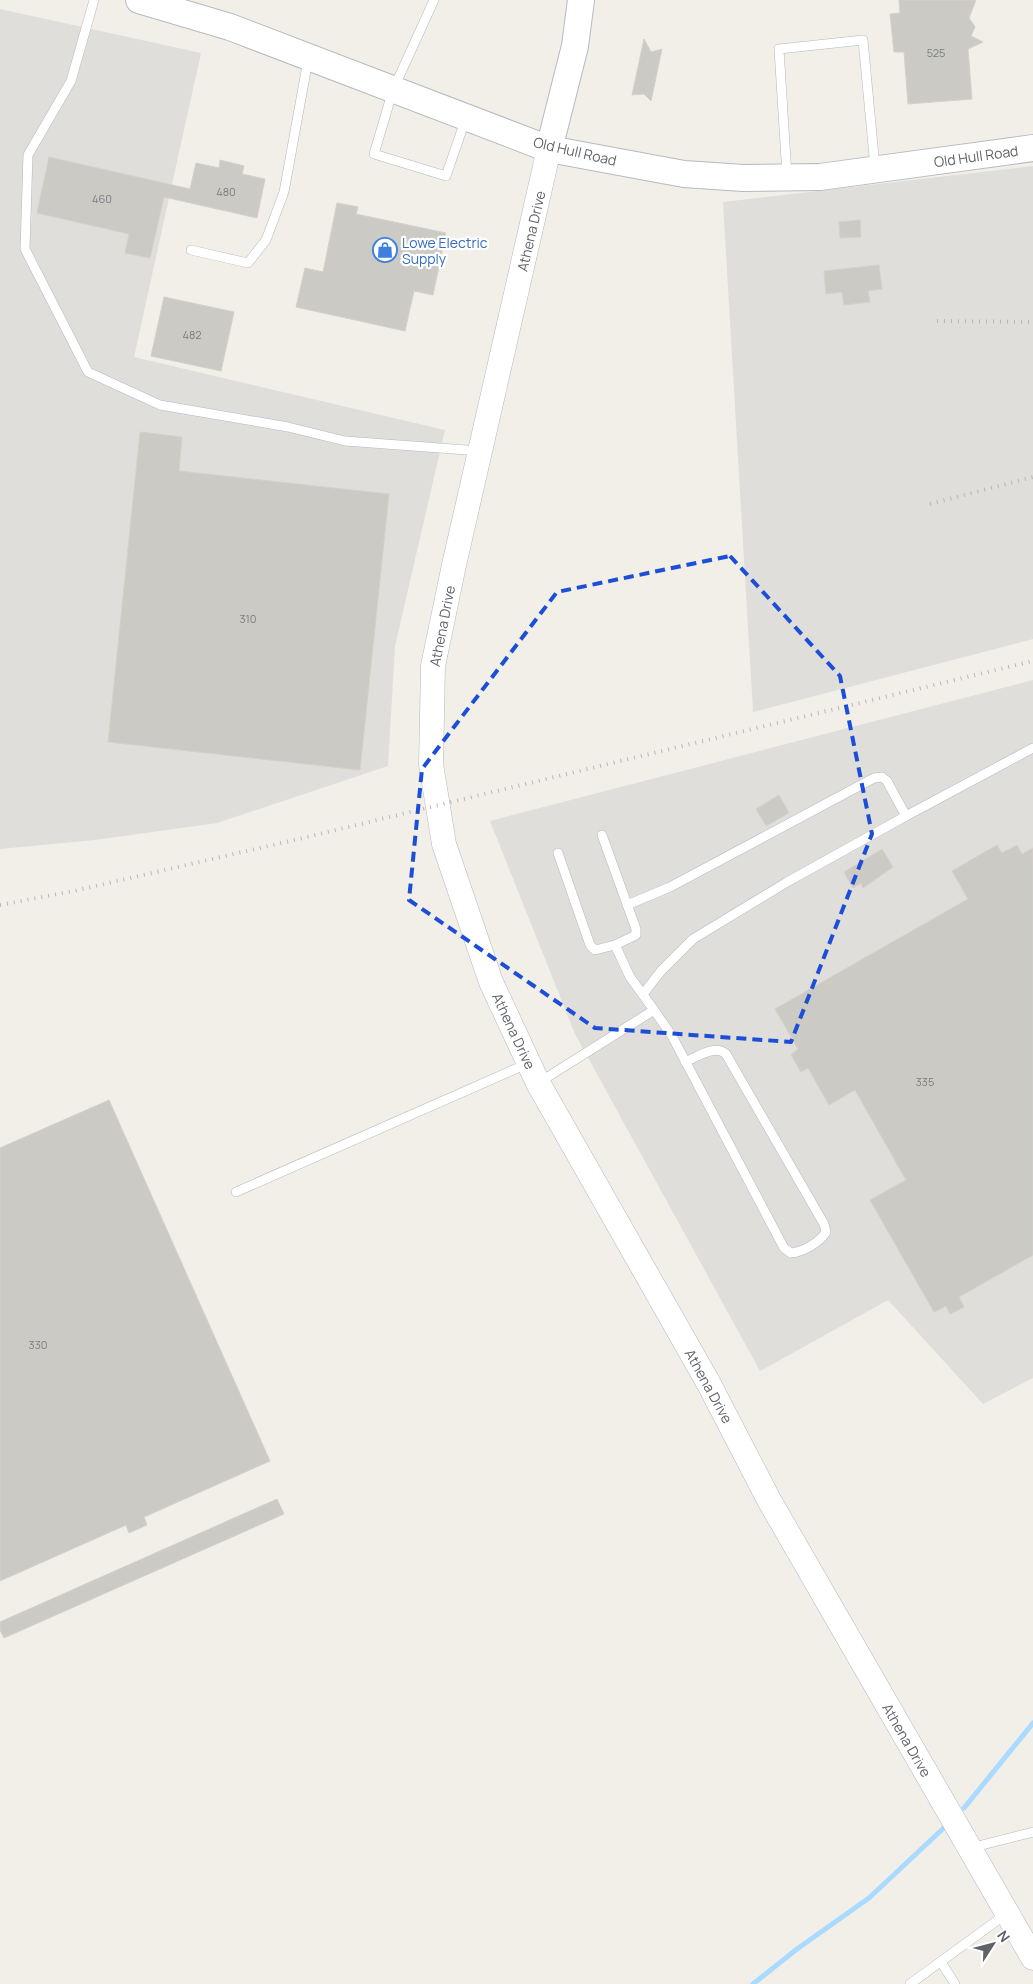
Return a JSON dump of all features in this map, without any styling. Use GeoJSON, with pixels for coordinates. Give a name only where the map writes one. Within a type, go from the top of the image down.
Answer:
{"type":"FeatureCollection","features":[{"type":"Feature","properties":{"kind":"main road","name":"Old Hull Road"},"geometry":{"type":"LineString","coordinates":[[139,0],[230,27],[549,149],[684,174],[743,178],[820,177],[1033,148]]}},
{"type":"Feature","properties":{"kind":"main road","name":"Athena Drive"},"geometry":{"type":"LineString","coordinates":[[549,149],[575,46],[582,0]]}},
{"type":"Feature","properties":{"kind":"street","name":"Athena Drive"},"geometry":{"type":"LineString","coordinates":[[549,149],[433,666],[431,764],[444,844],[492,982],[534,1073],[709,1384],[769,1500],[1033,1958]]}},
{"type":"Feature","properties":{"kind":"lane"},"geometry":{"type":"LineString","coordinates":[[94,0],[72,81],[28,155],[25,250],[88,372],[160,404],[288,427],[345,441],[480,451]]}},
{"type":"Feature","properties":{"kind":"lane"},"geometry":{"type":"LineString","coordinates":[[434,0],[393,90],[374,154],[446,176],[466,118]]}},
{"type":"Feature","properties":{"kind":"lane"},"geometry":{"type":"LineString","coordinates":[[787,178],[779,49],[863,40],[875,170]]}},
{"type":"Feature","properties":{"kind":"lane"},"geometry":{"type":"LineString","coordinates":[[191,250],[248,263],[266,240],[284,192],[309,57]]}},
{"type":"Feature","properties":{"kind":"lane"},"geometry":{"type":"LineString","coordinates":[[643,994],[661,971],[694,939],[786,882],[1033,748]]}},
{"type":"Feature","properties":{"kind":"lane"},"geometry":{"type":"LineString","coordinates":[[627,905],[670,887],[874,778],[882,777],[887,780],[906,816]]}},
{"type":"Feature","properties":{"kind":"lane"},"geometry":{"type":"LineString","coordinates":[[558,853],[590,945],[594,950],[615,946],[636,934],[602,835]]}},
{"type":"Feature","properties":{"kind":"lane"},"geometry":{"type":"LineString","coordinates":[[615,946],[630,977],[672,1036],[685,1062],[784,1248],[791,1253],[796,1252],[822,1238],[826,1232],[824,1224],[726,1054],[721,1050],[715,1050],[685,1062]]}},
{"type":"Feature","properties":{"kind":"lane"},"geometry":{"type":"LineString","coordinates":[[236,1192],[534,1073],[654,1010]]}},
{"type":"Feature","properties":{"kind":"lane"},"geometry":{"type":"LineString","coordinates":[[970,1848],[1033,1832]]}},
{"type":"Feature","properties":{"kind":"lane"},"geometry":{"type":"LineString","coordinates":[[910,1984],[1006,1913]]}},
{"type":"Feature","properties":{"kind":"lane"},"geometry":{"type":"LineString","coordinates":[[941,1962],[956,1984]]}},
{"type":"Feature","properties":{"kind":"highlighted area"},"geometry":{"type":"Polygon","coordinates":[[[730,556],[840,676],[872,834],[791,1042],[595,1028],[409,900],[422,769],[557,592],[730,556]]]}},
{"type":"Feature","properties":{"kind":"shaded area"},"geometry":{"type":"Polygon","coordinates":[[[0,9],[201,53],[134,357],[445,430],[395,646],[388,766],[217,823],[95,840],[0,849],[0,9]]]}},
{"type":"Feature","properties":{"kind":"shaded area"},"geometry":{"type":"Polygon","coordinates":[[[1033,166],[1033,639],[753,712],[723,202],[1033,166]]]}},
{"type":"Feature","properties":{"kind":"shaded area"},"geometry":{"type":"Polygon","coordinates":[[[1033,680],[1033,1378],[983,1404],[888,1300],[760,1371],[575,1034],[490,821],[1033,680]]]}},
{"type":"Feature","properties":{"kind":"building"},"geometry":{"type":"Polygon","coordinates":[[[899,0],[976,0],[969,18],[975,27],[971,36],[983,42],[968,49],[972,99],[908,104],[904,52],[894,52],[890,14],[900,13],[899,0]]]}},
{"type":"Feature","properties":{"kind":"building"},"geometry":{"type":"Polygon","coordinates":[[[644,39],[651,52],[662,49],[651,101],[644,94],[632,95],[644,39]]]}},
{"type":"Feature","properties":{"kind":"building"},"geometry":{"type":"Polygon","coordinates":[[[49,157],[190,189],[196,163],[219,168],[220,160],[244,166],[242,174],[265,179],[257,218],[164,197],[150,258],[125,253],[129,234],[37,213],[49,157]]]}},
{"type":"Feature","properties":{"kind":"building","name":"Lowe Electric Supply"},"geometry":{"type":"Polygon","coordinates":[[[337,203],[358,207],[356,214],[446,233],[433,295],[414,291],[405,331],[296,307],[305,268],[323,272],[337,203]]]}},
{"type":"Feature","properties":{"kind":"building"},"geometry":{"type":"Polygon","coordinates":[[[860,220],[861,237],[840,238],[839,222],[860,220]]]}},
{"type":"Feature","properties":{"kind":"building"},"geometry":{"type":"Polygon","coordinates":[[[879,265],[882,289],[868,291],[870,302],[844,305],[842,292],[826,294],[824,271],[879,265]]]}},
{"type":"Feature","properties":{"kind":"building"},"geometry":{"type":"Polygon","coordinates":[[[164,297],[234,312],[221,371],[151,356],[164,297]]]}},
{"type":"Feature","properties":{"kind":"building"},"geometry":{"type":"Polygon","coordinates":[[[140,432],[182,437],[179,471],[389,494],[360,770],[108,742],[140,432]]]}},
{"type":"Feature","properties":{"kind":"building"},"geometry":{"type":"Polygon","coordinates":[[[779,795],[789,813],[766,826],[756,809],[779,795]]]}},
{"type":"Feature","properties":{"kind":"building"},"geometry":{"type":"Polygon","coordinates":[[[997,845],[1002,853],[1017,845],[1022,854],[1033,848],[1033,1255],[959,1297],[964,1307],[950,1314],[946,1306],[934,1312],[870,1200],[906,1180],[855,1090],[829,1105],[808,1068],[801,1072],[791,1055],[798,1049],[775,1009],[968,899],[952,871],[997,845]]]}},
{"type":"Feature","properties":{"kind":"building"},"geometry":{"type":"Polygon","coordinates":[[[882,849],[893,867],[863,888],[861,883],[853,888],[844,872],[882,849]]]}},
{"type":"Feature","properties":{"kind":"building"},"geometry":{"type":"Polygon","coordinates":[[[109,1100],[270,1461],[144,1517],[147,1525],[129,1533],[126,1525],[0,1581],[0,1148],[109,1100]]]}},
{"type":"Feature","properties":{"kind":"building"},"geometry":{"type":"Polygon","coordinates":[[[277,1499],[284,1514],[4,1638],[0,1630],[0,1622],[277,1499]]]}},
{"type":"Feature","properties":{"kind":"waterway"},"geometry":{"type":"LineString","coordinates":[[964,1808],[1033,1723]]}},
{"type":"Feature","properties":{"kind":"waterway"},"geometry":{"type":"LineString","coordinates":[[753,1984],[797,1949],[869,1898],[948,1824]]}},
{"type":"Feature","properties":{"kind":"railway"},"geometry":{"type":"LineString","coordinates":[[937,321],[1033,322]]}},
{"type":"Feature","properties":{"kind":"railway"},"geometry":{"type":"LineString","coordinates":[[930,504],[1033,477]]}},
{"type":"Feature","properties":{"kind":"railway"},"geometry":{"type":"LineString","coordinates":[[0,905],[74,891],[303,838],[1033,661]]}},
{"type":"Feature","properties":{"kind":"place","name":"Lowe Electric Supply"},"geometry":{"type":"Point","coordinates":[385,250]}}]}
